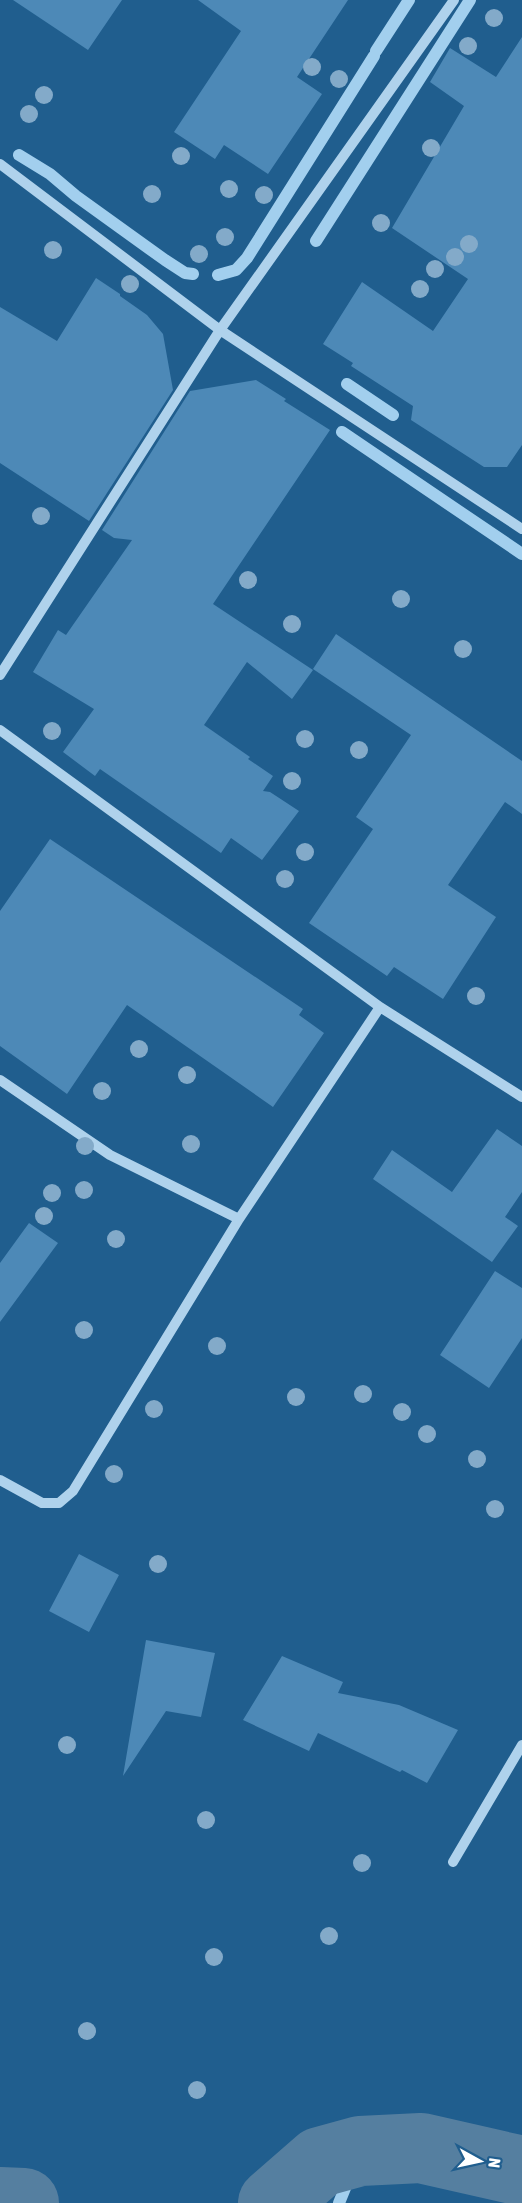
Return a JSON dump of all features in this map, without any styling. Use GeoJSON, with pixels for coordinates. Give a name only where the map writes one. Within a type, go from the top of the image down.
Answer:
{"type":"FeatureCollection","features":[{"type":"Feature","properties":{"kind":"street"},"geometry":{"type":"LineString","coordinates":[[0,675],[220,330],[454,0]]}},
{"type":"Feature","properties":{"kind":"street"},"geometry":{"type":"LineString","coordinates":[[0,164],[220,330],[522,529]]}},
{"type":"Feature","properties":{"kind":"street"},"geometry":{"type":"LineString","coordinates":[[0,730],[380,1007],[522,1097]]}},
{"type":"Feature","properties":{"kind":"street"},"geometry":{"type":"LineString","coordinates":[[0,1480],[42,1503],[59,1503],[72,1491],[239,1219],[380,1007]]}},
{"type":"Feature","properties":{"kind":"street"},"geometry":{"type":"LineString","coordinates":[[0,1080],[110,1155],[239,1219]]}},
{"type":"Feature","properties":{"kind":"street"},"geometry":{"type":"LineString","coordinates":[[453,1862],[522,1745]]}},
{"type":"Feature","properties":{"kind":"building"},"geometry":{"type":"Polygon","coordinates":[[[13,0],[122,0],[88,50],[13,0]]]}},
{"type":"Feature","properties":{"kind":"building"},"geometry":{"type":"Polygon","coordinates":[[[198,0],[348,0],[297,77],[322,94],[268,174],[224,145],[215,159],[174,132],[241,31],[198,0]]]}},
{"type":"Feature","properties":{"kind":"building"},"geometry":{"type":"Polygon","coordinates":[[[522,37],[522,445],[507,467],[484,467],[411,420],[413,406],[351,366],[353,363],[323,344],[362,282],[433,331],[468,279],[392,228],[464,106],[430,82],[450,48],[496,77],[522,37]]]}},
{"type":"Feature","properties":{"kind":"building"},"geometry":{"type":"Polygon","coordinates":[[[96,278],[147,315],[163,334],[173,390],[89,521],[0,463],[0,307],[57,341],[96,278]]]}},
{"type":"Feature","properties":{"kind":"building"},"geometry":{"type":"Polygon","coordinates":[[[256,380],[330,430],[213,604],[313,670],[292,699],[247,662],[204,725],[273,776],[263,791],[270,792],[299,811],[262,860],[231,838],[221,853],[100,769],[95,776],[63,752],[94,709],[33,672],[58,630],[66,635],[132,540],[114,538],[102,530],[190,391],[256,380]]]}},
{"type":"Feature","properties":{"kind":"building"},"geometry":{"type":"Polygon","coordinates":[[[336,634],[522,761],[522,814],[505,802],[448,885],[496,917],[443,999],[394,967],[387,976],[309,923],[373,829],[356,817],[411,735],[313,669],[336,634]]]}},
{"type":"Feature","properties":{"kind":"building"},"geometry":{"type":"Polygon","coordinates":[[[50,839],[303,1009],[299,1015],[324,1033],[273,1107],[127,1005],[67,1094],[0,1046],[0,911],[50,839]]]}},
{"type":"Feature","properties":{"kind":"building"},"geometry":{"type":"Polygon","coordinates":[[[497,1129],[522,1146],[522,1192],[505,1217],[518,1226],[492,1262],[373,1179],[392,1150],[452,1192],[497,1129]]]}},
{"type":"Feature","properties":{"kind":"building"},"geometry":{"type":"Polygon","coordinates":[[[29,1223],[58,1243],[0,1322],[0,1263],[29,1223]]]}},
{"type":"Feature","properties":{"kind":"building"},"geometry":{"type":"Polygon","coordinates":[[[495,1271],[522,1288],[522,1338],[489,1388],[440,1355],[495,1271]]]}},
{"type":"Feature","properties":{"kind":"building"},"geometry":{"type":"Polygon","coordinates":[[[79,1554],[119,1575],[89,1632],[49,1611],[79,1554]]]}},
{"type":"Feature","properties":{"kind":"building"},"geometry":{"type":"Polygon","coordinates":[[[146,1640],[215,1653],[201,1717],[166,1711],[123,1776],[146,1640]]]}},
{"type":"Feature","properties":{"kind":"building"},"geometry":{"type":"Polygon","coordinates":[[[282,1656],[343,1682],[338,1693],[399,1705],[458,1730],[427,1783],[318,1733],[309,1751],[243,1720],[282,1656]]]}},
{"type":"Feature","properties":{"kind":"waterway"},"geometry":{"type":"LineString","coordinates":[[376,51],[409,0]]}},
{"type":"Feature","properties":{"kind":"waterway"},"geometry":{"type":"LineString","coordinates":[[316,241],[470,0]]}},
{"type":"Feature","properties":{"kind":"waterway"},"geometry":{"type":"LineString","coordinates":[[218,275],[236,270],[247,258],[374,56]]}},
{"type":"Feature","properties":{"kind":"waterway"},"geometry":{"type":"LineString","coordinates":[[19,155],[50,174],[76,196],[165,260],[185,273],[193,274]]}},
{"type":"Feature","properties":{"kind":"waterway"},"geometry":{"type":"LineString","coordinates":[[347,384],[393,415]]}},
{"type":"Feature","properties":{"kind":"waterway"},"geometry":{"type":"LineString","coordinates":[[342,432],[522,554]]}},
{"type":"Feature","properties":{"kind":"waterway"},"geometry":{"type":"LineString","coordinates":[[273,2203],[320,2162],[360,2151],[421,2148],[522,2171]]}},
{"type":"Feature","properties":{"kind":"waterway"},"geometry":{"type":"LineString","coordinates":[[339,2203],[360,2151]]}},
{"type":"Feature","properties":{"kind":"waterway"},"geometry":{"type":"LineString","coordinates":[[0,2202],[24,2203]]}}]}
